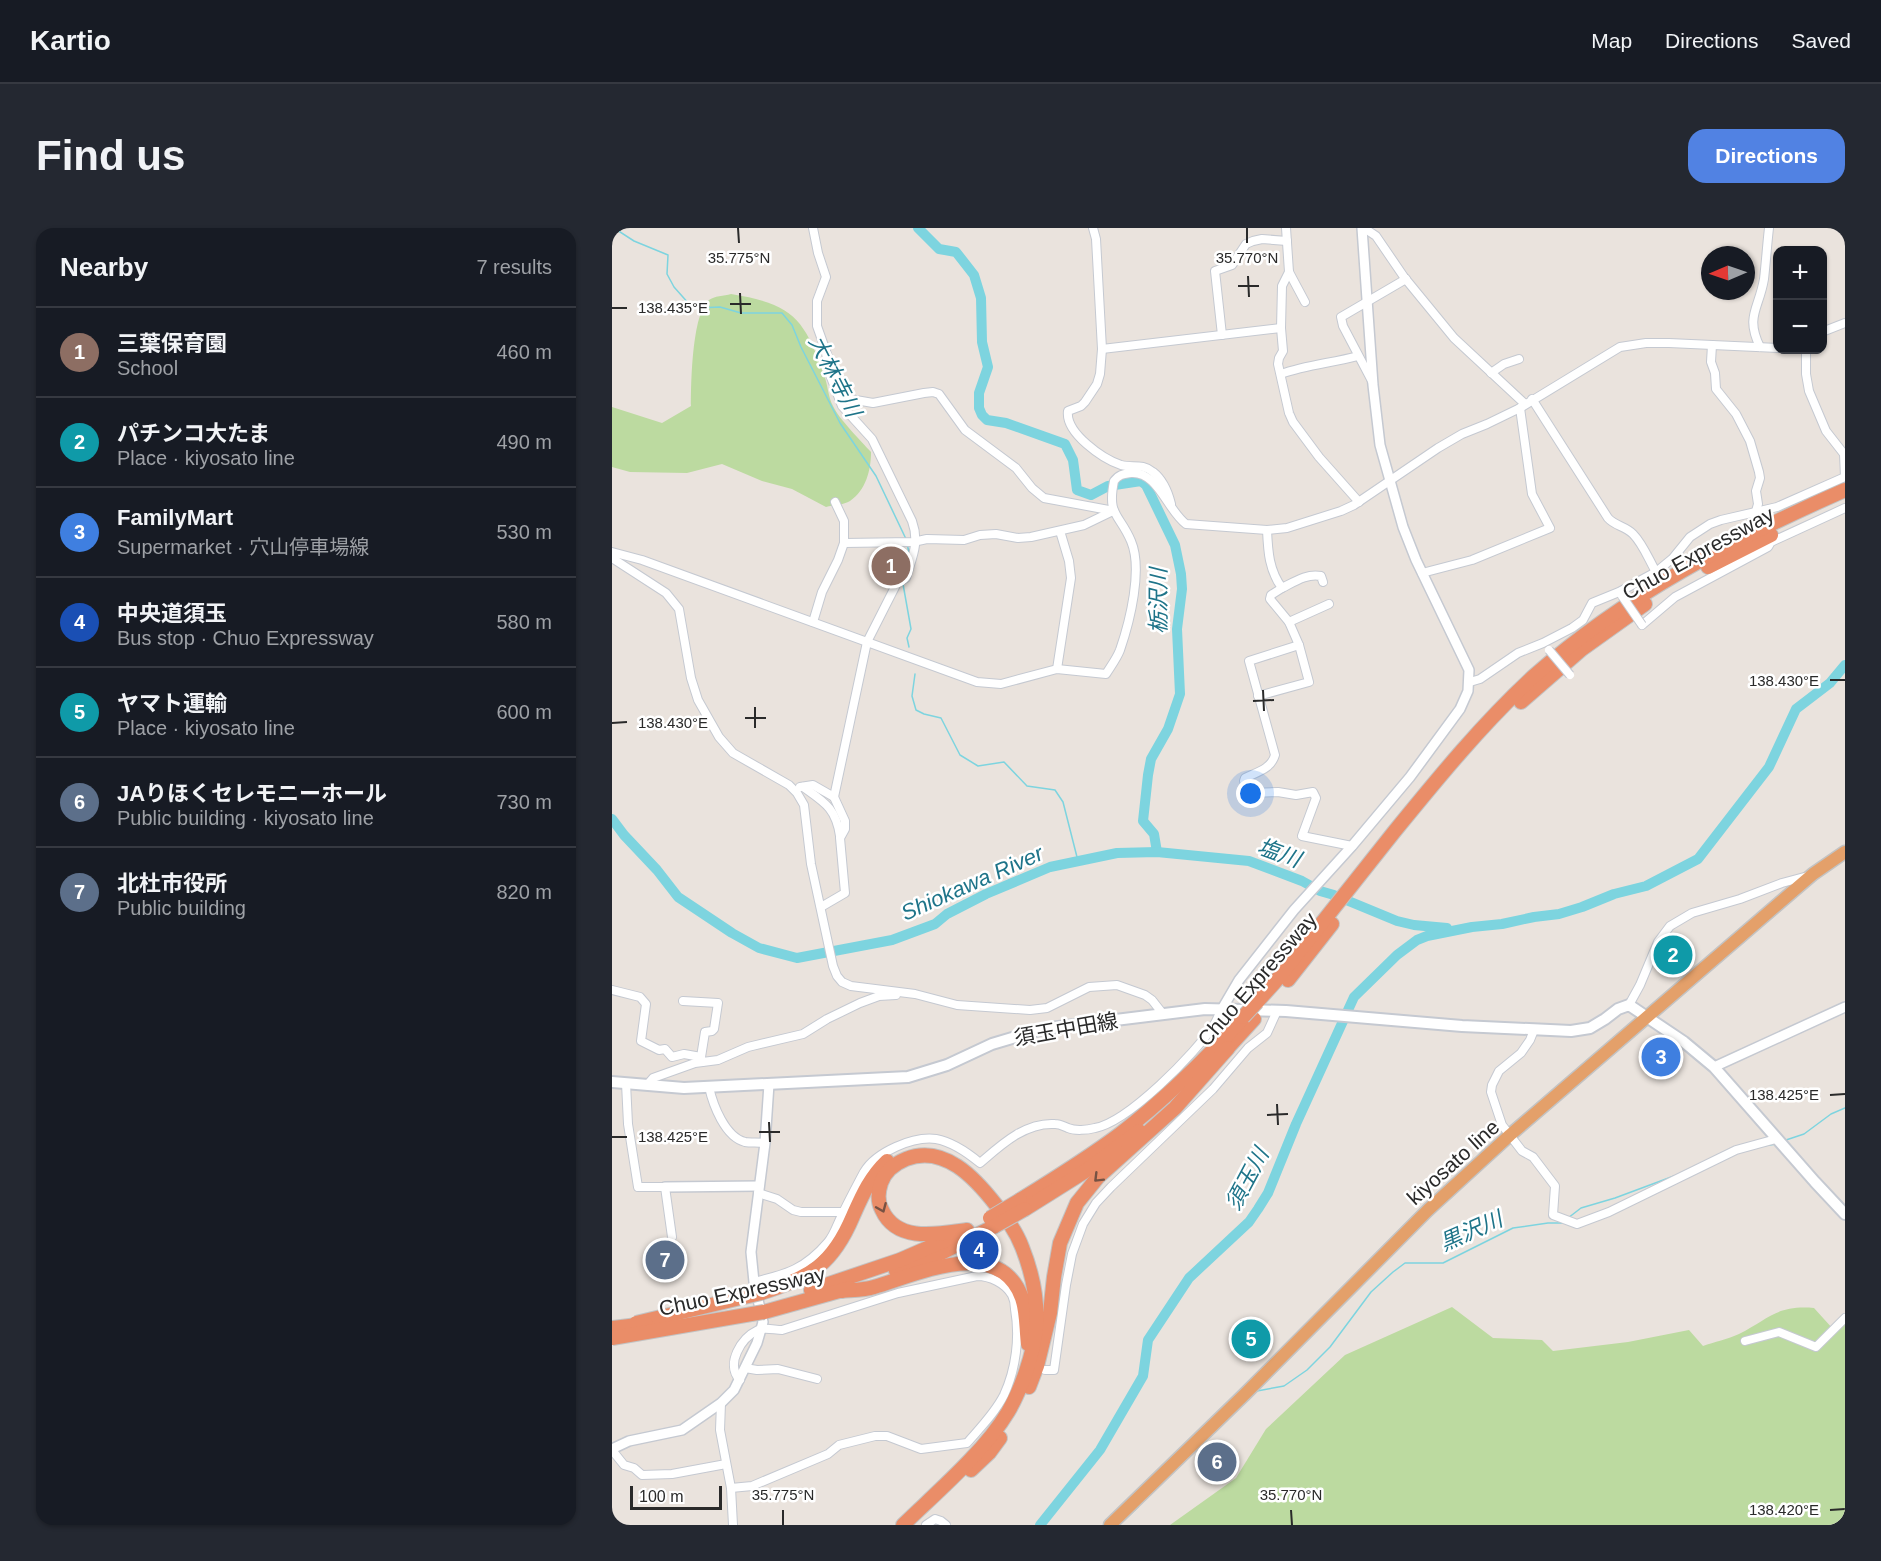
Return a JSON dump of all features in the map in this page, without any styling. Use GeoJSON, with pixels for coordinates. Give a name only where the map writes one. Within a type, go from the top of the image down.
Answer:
{"type":"FeatureCollection","features":[{"type":"Feature","properties":{"kind":"highway","name":"Chuo Expressway"},"geometry":{"type":"LineString","coordinates":[[1379,858],[1418,802],[1474,738],[1534,677],[1578,640],[1634,600],[1737,540],[1845,490]]}},
{"type":"Feature","properties":{"kind":"highway","name":"Chuo Expressway"},"geometry":{"type":"LineString","coordinates":[[1022,1204],[1128,1127],[1220,1043],[1267,1006],[1314,949],[1328,921],[1379,858],[1512,711],[1540,684],[1582,649],[1639,608],[1682,581],[1745,547],[1845,500]]}},
{"type":"Feature","properties":{"kind":"highway","name":"kiyosato line"},"geometry":{"type":"LineString","coordinates":[[1110,1525],[1245,1394],[1428,1210],[1510,1136],[1813,874],[1845,852]]}},
{"type":"Feature","properties":{"kind":"highway","name":"Chuo Expressway"},"geometry":{"type":"LineString","coordinates":[[617,1327],[719,1312],[760,1298],[842,1291],[943,1252],[1022,1204],[1084,1172],[1126,1141],[1154,1119],[1228,1048],[1249,1018]]}},
{"type":"Feature","properties":{"kind":"highway"},"geometry":{"type":"LineString","coordinates":[[903,1525],[989,1453],[1014,1418],[1037,1366],[1050,1313],[1060,1243],[1077,1203],[1098,1177],[1175,1108],[1228,1048]]}},
{"type":"Feature","properties":{"kind":"highway"},"geometry":{"type":"LineString","coordinates":[[760,1298],[800,1280],[830,1256],[844,1237],[873,1175],[887,1162],[910,1151],[939,1150],[958,1158],[981,1176],[1020,1228],[1038,1281],[1044,1339]]}},
{"type":"Feature","properties":{"kind":"highway"},"geometry":{"type":"LineString","coordinates":[[911,1525],[986,1443],[1008,1412],[1025,1374],[1036,1328],[1031,1275],[1014,1231],[975,1179],[955,1163],[934,1157],[911,1157],[894,1165],[884,1176],[878,1192],[880,1206],[885,1216],[897,1227],[922,1234],[967,1230]]}},
{"type":"Feature","properties":{"kind":"highway","name":"Chuo Expressway"},"geometry":{"type":"LineString","coordinates":[[612,1338],[760,1298],[808,1291],[900,1260],[967,1230],[992,1222]]}},
{"type":"Feature","properties":{"kind":"highway"},"geometry":{"type":"LineString","coordinates":[[842,1291],[871,1288],[955,1264],[977,1263],[994,1267],[1011,1279],[1023,1299],[1030,1355]]}},
{"type":"Feature","properties":{"kind":"main road"},"geometry":{"type":"LineString","coordinates":[[1629,1005],[1684,1042],[1714,1067],[1845,1214]]}},
{"type":"Feature","properties":{"kind":"main road","name":"須玉中田線"},"geometry":{"type":"LineString","coordinates":[[612,1082],[684,1088],[908,1077],[947,1065],[992,1044],[1034,1031],[1163,1014],[1222,1009],[1267,1006],[1317,1014],[1462,1026],[1571,1031],[1590,1028],[1617,1009],[1629,1005]]}},
{"type":"Feature","properties":{"kind":"street"},"geometry":{"type":"LineString","coordinates":[[813,228],[826,277],[817,301],[817,326],[830,372],[842,406],[872,439],[916,532],[911,541],[902,581],[867,642],[834,796],[845,821],[845,829],[840,838]]}},
{"type":"Feature","properties":{"kind":"street"},"geometry":{"type":"LineString","coordinates":[[1093,228],[1096,239],[1102,349],[1100,374],[1097,384],[1081,406],[1068,411],[1070,425],[1099,455],[1122,465],[1142,465],[1155,473],[1169,494],[1173,510]]}},
{"type":"Feature","properties":{"kind":"street"},"geometry":{"type":"LineString","coordinates":[[1286,228],[1289,272],[1305,302]]}},
{"type":"Feature","properties":{"kind":"street"},"geometry":{"type":"LineString","coordinates":[[1363,228],[1376,236],[1406,279],[1454,338],[1526,404],[1612,523],[1633,534],[1656,572]]}},
{"type":"Feature","properties":{"kind":"street"},"geometry":{"type":"LineString","coordinates":[[760,1298],[785,1275],[817,1254],[830,1240],[866,1169],[886,1151],[905,1143],[936,1139],[951,1144],[980,1163],[1001,1144],[1035,1125],[1055,1124],[1084,1130],[1100,1130],[1136,1106],[1186,1060],[1214,1024],[1239,980],[1294,910],[1410,777],[1466,701],[1470,682],[1469,670],[1422,573],[1403,527],[1380,445],[1373,385],[1363,228]]}},
{"type":"Feature","properties":{"kind":"street"},"geometry":{"type":"LineString","coordinates":[[1760,347],[1753,334],[1752,320],[1763,282],[1769,228]]}},
{"type":"Feature","properties":{"kind":"street"},"geometry":{"type":"LineString","coordinates":[[1222,334],[1215,271],[1232,265],[1246,244],[1253,241],[1262,239],[1287,241]]}},
{"type":"Feature","properties":{"kind":"street"},"geometry":{"type":"LineString","coordinates":[[1289,272],[1282,286],[1283,351],[1278,364],[1289,413],[1319,457],[1359,502]]}},
{"type":"Feature","properties":{"kind":"street"},"geometry":{"type":"LineString","coordinates":[[1373,385],[1343,326],[1341,317],[1406,279]]}},
{"type":"Feature","properties":{"kind":"street"},"geometry":{"type":"LineString","coordinates":[[1827,330],[1845,323]]}},
{"type":"Feature","properties":{"kind":"street"},"geometry":{"type":"LineString","coordinates":[[1102,349],[1281,328]]}},
{"type":"Feature","properties":{"kind":"street"},"geometry":{"type":"LineString","coordinates":[[612,552],[642,560],[976,682],[1001,684],[1057,669],[1106,674],[1120,651],[1137,574],[1132,541],[1114,511],[1111,496],[1114,481],[1122,475],[1135,473],[1144,474],[1150,478],[1186,524],[1267,530],[1287,528],[1341,512],[1438,447],[1526,404],[1620,347],[1646,343],[1773,348]]}},
{"type":"Feature","properties":{"kind":"street"},"geometry":{"type":"LineString","coordinates":[[1712,345],[1711,362],[1715,373],[1716,389],[1736,414],[1750,441],[1759,472],[1760,478],[1755,491],[1758,504],[1756,511]]}},
{"type":"Feature","properties":{"kind":"street"},"geometry":{"type":"LineString","coordinates":[[826,353],[850,399],[873,403],[924,393],[939,394],[965,430],[1016,468],[1044,498],[1114,511]]}},
{"type":"Feature","properties":{"kind":"street"},"geometry":{"type":"LineString","coordinates":[[1470,682],[1480,679],[1518,653],[1572,628],[1583,620],[1592,603],[1620,594],[1656,572],[1673,558],[1690,537],[1701,529],[1721,520],[1777,507],[1845,477],[1844,454],[1826,431],[1809,391],[1806,354]]}},
{"type":"Feature","properties":{"kind":"street"},"geometry":{"type":"LineString","coordinates":[[1281,374],[1299,367],[1332,363],[1358,356]]}},
{"type":"Feature","properties":{"kind":"street"},"geometry":{"type":"LineString","coordinates":[[1491,373],[1504,364],[1519,359]]}},
{"type":"Feature","properties":{"kind":"street"},"geometry":{"type":"LineString","coordinates":[[1422,573],[1472,560],[1550,528],[1532,494],[1526,404]]}},
{"type":"Feature","properties":{"kind":"street"},"geometry":{"type":"LineString","coordinates":[[813,622],[822,592],[844,543],[844,521],[835,502]]}},
{"type":"Feature","properties":{"kind":"street"},"geometry":{"type":"LineString","coordinates":[[1620,594],[1642,625],[1675,597],[1772,542],[1845,508]]}},
{"type":"Feature","properties":{"kind":"street"},"geometry":{"type":"LineString","coordinates":[[844,543],[927,539],[964,540],[980,535],[996,534],[1018,538],[1031,537],[1084,525],[1114,511]]}},
{"type":"Feature","properties":{"kind":"street"},"geometry":{"type":"LineString","coordinates":[[1267,530],[1271,568],[1282,588]]}},
{"type":"Feature","properties":{"kind":"street"},"geometry":{"type":"LineString","coordinates":[[1057,669],[1071,578],[1069,561],[1060,531]]}},
{"type":"Feature","properties":{"kind":"street"},"geometry":{"type":"LineString","coordinates":[[612,558],[666,592],[679,609],[698,700],[719,737],[733,753],[794,789],[804,805],[821,911],[834,966],[842,982],[851,986],[902,991],[957,1005],[1030,1010],[1047,1008],[1089,987],[1118,985],[1145,995],[1163,1014]]}},
{"type":"Feature","properties":{"kind":"street"},"geometry":{"type":"LineString","coordinates":[[1258,696],[1309,681],[1299,645],[1289,622],[1270,599],[1271,595],[1306,576],[1321,576],[1323,582]]}},
{"type":"Feature","properties":{"kind":"street"},"geometry":{"type":"LineString","coordinates":[[1289,622],[1329,604]]}},
{"type":"Feature","properties":{"kind":"street"},"geometry":{"type":"LineString","coordinates":[[1543,643],[1570,675]]}},
{"type":"Feature","properties":{"kind":"street"},"geometry":{"type":"LineString","coordinates":[[1299,645],[1249,661],[1275,755],[1268,768],[1245,778],[1244,782],[1250,793],[1278,792],[1296,795],[1313,792],[1316,798],[1302,836],[1350,848]]}},
{"type":"Feature","properties":{"kind":"street"},"geometry":{"type":"LineString","coordinates":[[794,789],[813,785],[834,796]]}},
{"type":"Feature","properties":{"kind":"street"},"geometry":{"type":"LineString","coordinates":[[803,787],[834,812],[840,838],[845,893],[821,911]]}},
{"type":"Feature","properties":{"kind":"street"},"geometry":{"type":"LineString","coordinates":[[1629,1005],[1658,942],[1670,926],[1692,913],[1813,874]]}},
{"type":"Feature","properties":{"kind":"street"},"geometry":{"type":"LineString","coordinates":[[612,990],[640,997],[646,1004],[641,1041],[659,1050],[665,1049],[672,1057],[684,1054],[718,1060],[748,1047],[803,1035],[827,1019],[860,1004],[879,996],[900,995],[902,991]]}},
{"type":"Feature","properties":{"kind":"street"},"geometry":{"type":"LineString","coordinates":[[683,1001],[718,1003],[714,1029],[705,1032],[702,1059]]}},
{"type":"Feature","properties":{"kind":"street"},"geometry":{"type":"LineString","coordinates":[[1046,1370],[1054,1370],[1072,1254],[1083,1224],[1096,1203],[1126,1166],[1213,1089],[1248,1048],[1267,1033],[1267,1006]]}},
{"type":"Feature","properties":{"kind":"street"},"geometry":{"type":"LineString","coordinates":[[1714,1067],[1845,1007]]}},
{"type":"Feature","properties":{"kind":"street"},"geometry":{"type":"LineString","coordinates":[[1530,1030],[1530,1040],[1521,1053],[1499,1071],[1491,1092],[1502,1125],[1522,1151],[1533,1157],[1555,1186],[1553,1215],[1577,1224],[1609,1212],[1736,1150],[1776,1138]]}},
{"type":"Feature","properties":{"kind":"street"},"geometry":{"type":"LineString","coordinates":[[647,1085],[653,1078],[702,1059]]}},
{"type":"Feature","properties":{"kind":"street"},"geometry":{"type":"LineString","coordinates":[[626,1083],[628,1124],[638,1187],[758,1190],[793,1210],[843,1212]]}},
{"type":"Feature","properties":{"kind":"street"},"geometry":{"type":"LineString","coordinates":[[726,1464],[672,1474],[642,1475],[634,1468],[624,1465],[612,1449],[629,1441],[682,1430],[729,1397],[740,1380],[763,1322],[751,1252],[765,1143],[769,1084]]}},
{"type":"Feature","properties":{"kind":"street"},"geometry":{"type":"LineString","coordinates":[[709,1087],[719,1117],[735,1137],[744,1142],[765,1143]]}},
{"type":"Feature","properties":{"kind":"street"},"geometry":{"type":"LineString","coordinates":[[665,1187],[672,1237]]}},
{"type":"Feature","properties":{"kind":"street"},"geometry":{"type":"LineString","coordinates":[[731,1488],[752,1486],[828,1454],[839,1445],[875,1436],[887,1436],[921,1449],[967,1443],[996,1408],[1014,1373],[1018,1334],[1013,1296],[1004,1286],[989,1276],[977,1276],[898,1293],[782,1330],[762,1328],[756,1330],[737,1348],[734,1363],[735,1375],[740,1380]]}},
{"type":"Feature","properties":{"kind":"street"},"geometry":{"type":"LineString","coordinates":[[1745,1341],[1779,1332],[1816,1347],[1845,1318]]}},
{"type":"Feature","properties":{"kind":"street"},"geometry":{"type":"LineString","coordinates":[[745,1368],[778,1369],[817,1379]]}},
{"type":"Feature","properties":{"kind":"street"},"geometry":{"type":"LineString","coordinates":[[721,1403],[720,1430],[731,1488],[734,1525]]}},
{"type":"Feature","properties":{"kind":"street"},"geometry":{"type":"LineString","coordinates":[[926,1525],[935,1520],[946,1525]]}},
{"type":"Feature","properties":{"kind":"green space"},"geometry":{"type":"Polygon","coordinates":[[[731,294],[752,298],[782,309],[793,316],[810,339],[833,406],[871,452],[870,466],[864,485],[850,501],[826,507],[792,489],[762,481],[722,464],[687,473],[630,472],[612,467],[612,407],[662,423],[691,406],[696,333],[703,307],[709,300],[731,294]]]}},
{"type":"Feature","properties":{"kind":"green space"},"geometry":{"type":"Polygon","coordinates":[[[1452,1307],[1493,1338],[1542,1340],[1553,1351],[1628,1342],[1689,1330],[1703,1346],[1739,1334],[1774,1314],[1790,1309],[1814,1308],[1833,1329],[1845,1322],[1845,1525],[1170,1525],[1236,1478],[1266,1429],[1345,1355],[1452,1307]]]}},
{"type":"Feature","properties":{"kind":"waterway","name":"大林寺川"},"geometry":{"type":"LineString","coordinates":[[614,228],[634,241],[668,255],[667,274],[674,287],[690,305],[698,308],[720,307],[741,313],[782,313],[792,325],[840,423],[876,476],[906,539]]}},
{"type":"Feature","properties":{"kind":"waterway","name":"栃沢川"},"geometry":{"type":"LineString","coordinates":[[918,228],[939,249],[956,252],[974,275],[981,298],[982,342],[988,367],[979,393],[979,408],[982,415],[987,420],[1006,423],[1065,444],[1073,460],[1077,490],[1091,495],[1108,486],[1141,481],[1146,485],[1175,545],[1182,589],[1177,629],[1180,694],[1168,729],[1151,759],[1143,821],[1154,834],[1157,852]]}},
{"type":"Feature","properties":{"kind":"waterway","name":"大林寺川"},"geometry":{"type":"LineString","coordinates":[[901,577],[909,552],[907,544]]}},
{"type":"Feature","properties":{"kind":"waterway","name":"大林寺川"},"geometry":{"type":"LineString","coordinates":[[903,584],[911,629],[907,638],[909,647]]}},
{"type":"Feature","properties":{"kind":"waterway","name":"須玉川"},"geometry":{"type":"LineString","coordinates":[[1040,1525],[1100,1450],[1143,1376],[1148,1340],[1189,1278],[1249,1222],[1268,1193],[1296,1124],[1354,997],[1397,955],[1417,940],[1472,927],[1559,914],[1614,894],[1646,886],[1698,859],[1769,767],[1796,709],[1830,683],[1845,665]]}},
{"type":"Feature","properties":{"kind":"waterway","name":"大林寺川"},"geometry":{"type":"LineString","coordinates":[[915,674],[912,696],[916,710],[941,718],[960,755],[978,766],[1004,762],[1027,786],[1055,790],[1063,802],[1078,861]]}},
{"type":"Feature","properties":{"kind":"waterway","name":"Shiokawa River"},"geometry":{"type":"LineString","coordinates":[[612,819],[678,897],[759,948],[797,958],[892,940],[935,924],[947,914],[986,894],[1050,867],[1117,853],[1157,852],[1249,861],[1397,921],[1447,928]]}},
{"type":"Feature","properties":{"kind":"waterway","name":"黒沢川"},"geometry":{"type":"LineString","coordinates":[[1786,1140],[1804,1134],[1831,1114],[1845,1108]]}},
{"type":"Feature","properties":{"kind":"waterway","name":"黒沢川"},"geometry":{"type":"LineString","coordinates":[[1763,1146],[1776,1144]]}},
{"type":"Feature","properties":{"kind":"waterway","name":"黒沢川"},"geometry":{"type":"LineString","coordinates":[[1568,1218],[1581,1208],[1674,1176]]}},
{"type":"Feature","properties":{"kind":"waterway","name":"黒沢川"},"geometry":{"type":"LineString","coordinates":[[1257,1391],[1284,1386],[1307,1370],[1330,1347],[1371,1292],[1405,1263],[1443,1263],[1513,1228],[1564,1221]]}},
{"type":"Feature","properties":{"kind":"waterway","name":"黒沢川"},"geometry":{"type":"LineString","coordinates":[[1119,1525],[1138,1507]]}},
{"type":"Feature","properties":{"kind":"place","name":"三葉保育園"},"geometry":{"type":"Point","coordinates":[891,566]}},
{"type":"Feature","properties":{"kind":"place","name":"パチンコ大たま"},"geometry":{"type":"Point","coordinates":[1673,955]}},
{"type":"Feature","properties":{"kind":"place","name":"FamilyMart"},"geometry":{"type":"Point","coordinates":[1661,1057]}},
{"type":"Feature","properties":{"kind":"place","name":"中央道須玉"},"geometry":{"type":"Point","coordinates":[979,1250]}},
{"type":"Feature","properties":{"kind":"place","name":"北杜市役所"},"geometry":{"type":"Point","coordinates":[665,1260]}},
{"type":"Feature","properties":{"kind":"place","name":"ヤマト運輸"},"geometry":{"type":"Point","coordinates":[1251,1339]}},
{"type":"Feature","properties":{"kind":"place","name":"JAりほくセレモニーホール"},"geometry":{"type":"Point","coordinates":[1217,1462]}},
{"type":"Feature","properties":{"kind":"water label","name":"塩川"},"geometry":{"type":"Point","coordinates":[1279,853]}}]}
